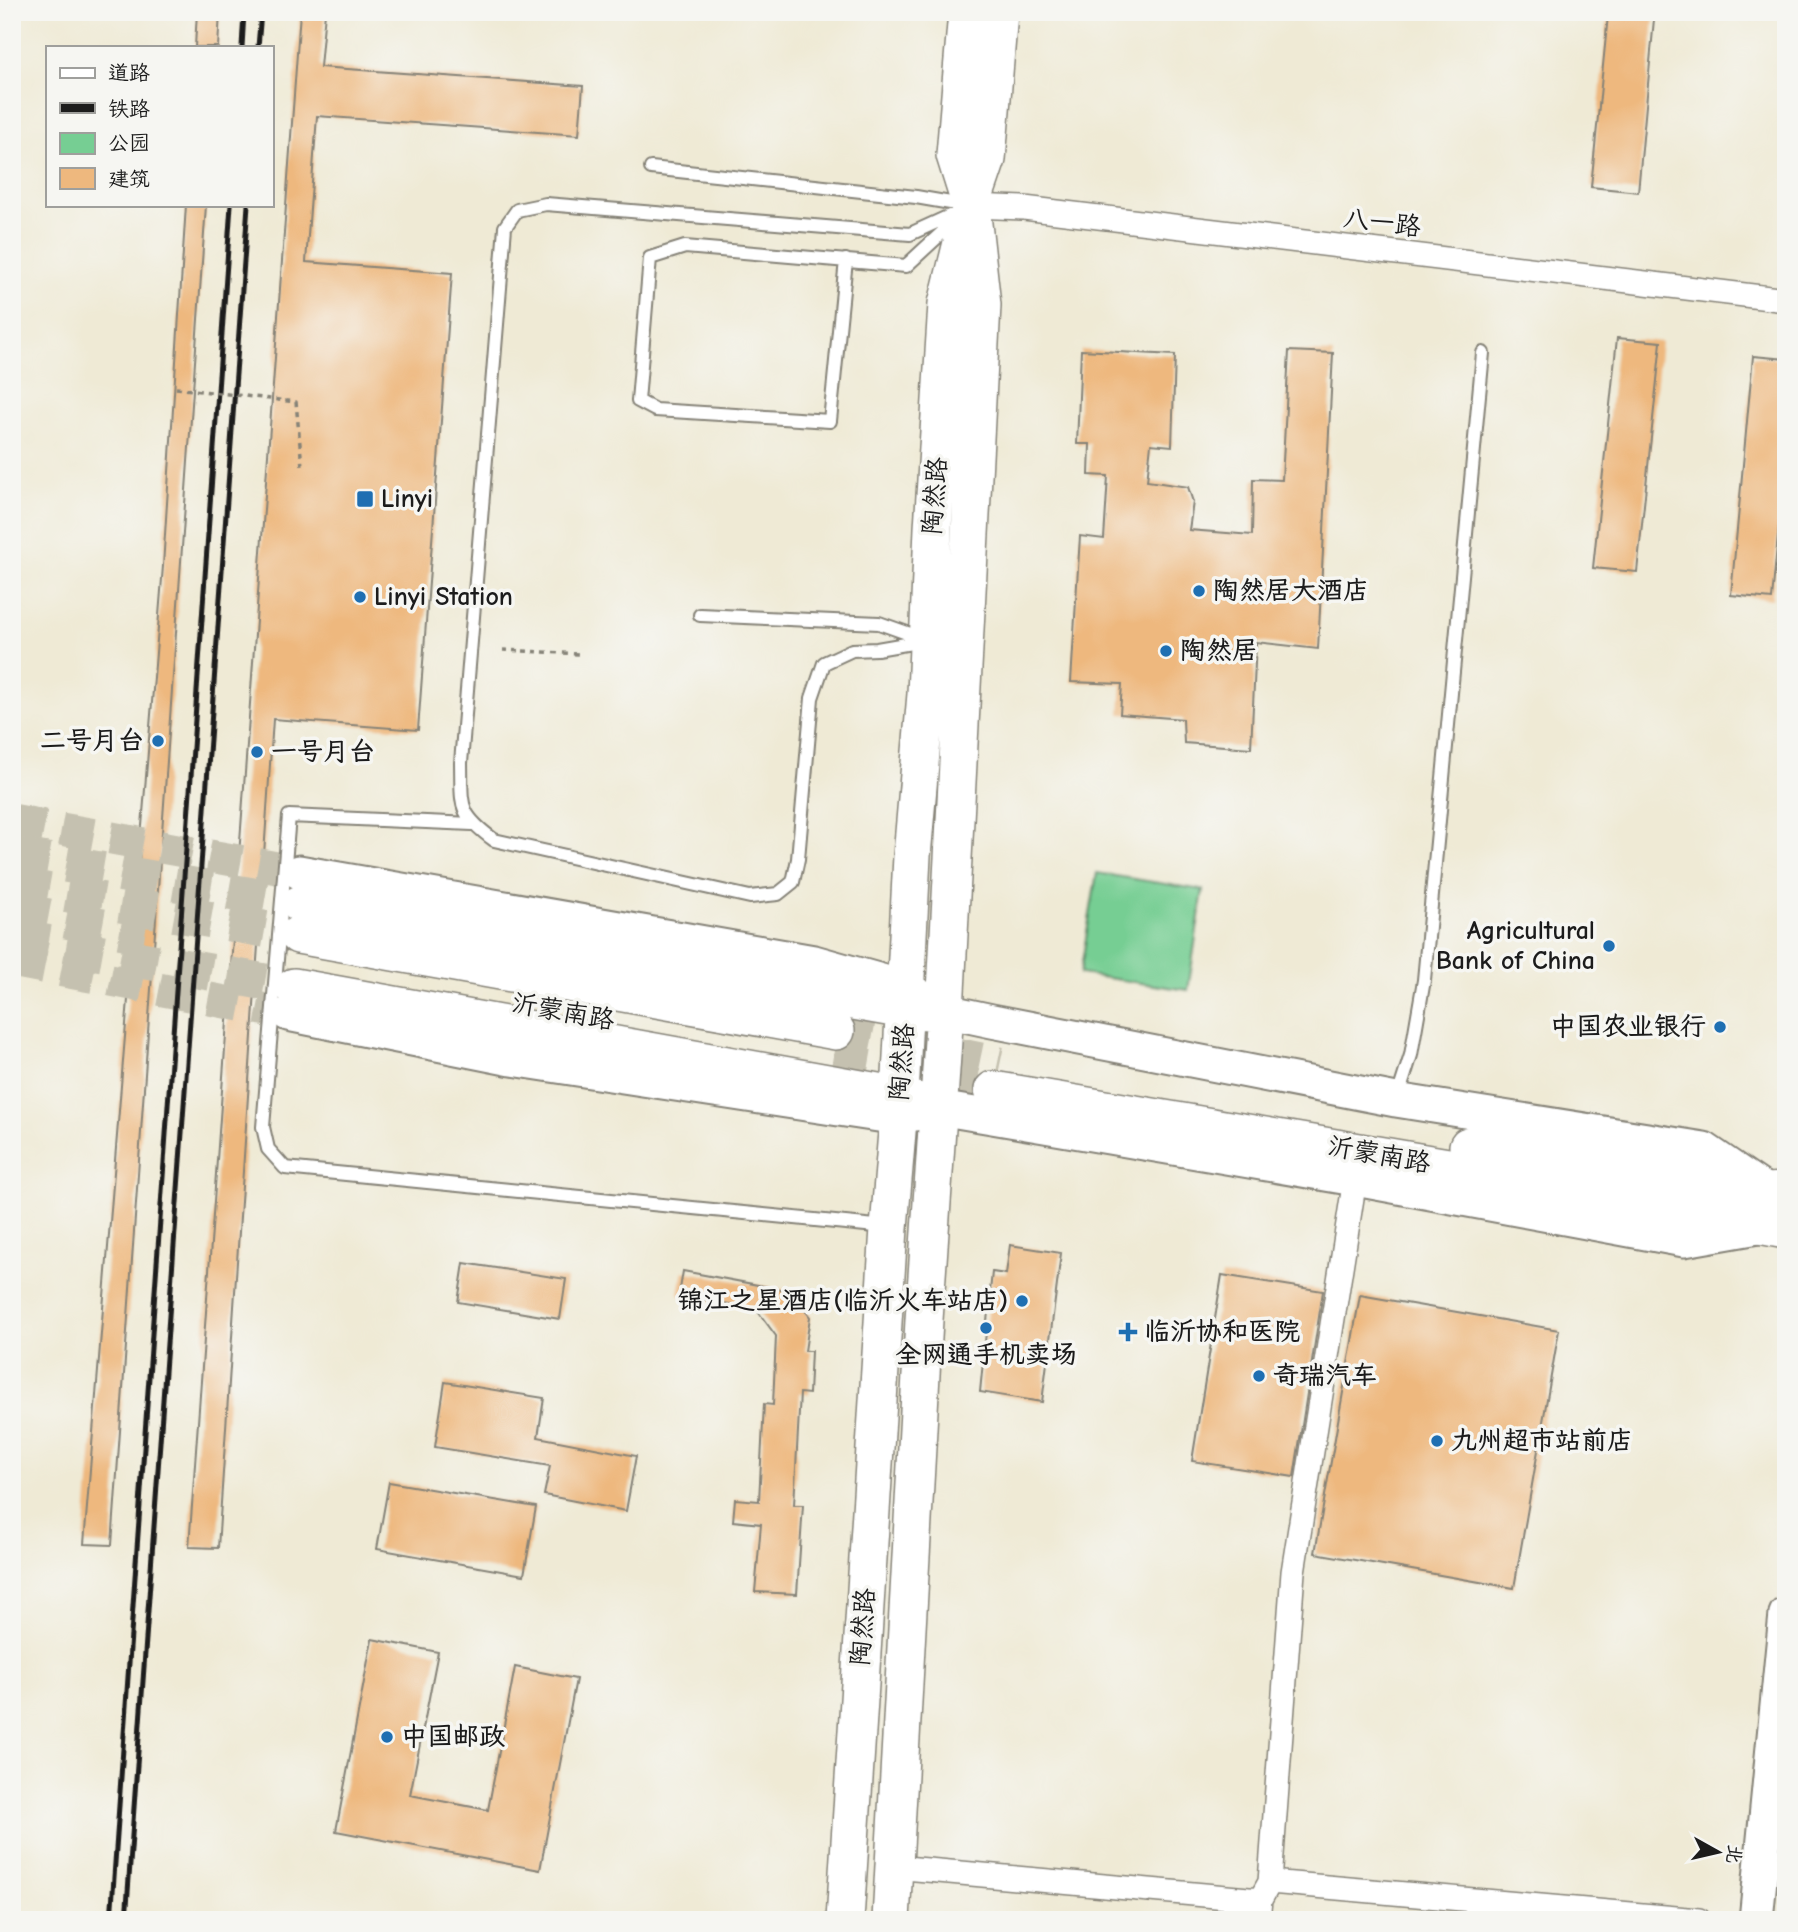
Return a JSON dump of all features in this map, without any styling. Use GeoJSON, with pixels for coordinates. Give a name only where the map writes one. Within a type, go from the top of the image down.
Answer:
{"type":"FeatureCollection","features":[{"type":"Feature","properties":{"kind":"main road","name":"陶然路"},"geometry":{"type":"LineString","coordinates":[[891,1920],[945,1011],[982,305],[971,206],[955,155],[967,12]]}},
{"type":"Feature","properties":{"kind":"main road","name":"陶然路"},"geometry":{"type":"LineString","coordinates":[[845,1920],[888,1228],[906,999],[912,856],[926,694],[947,303],[971,206],[988,159],[999,12]]}},
{"type":"Feature","properties":{"kind":"main road"},"geometry":{"type":"LineString","coordinates":[[295,946],[906,999],[945,1011]]}},
{"type":"Feature","properties":{"kind":"main road"},"geometry":{"type":"LineString","coordinates":[[295,946],[899,1107],[939,1108]]}},
{"type":"Feature","properties":{"kind":"main road","name":"沂蒙南路"},"geometry":{"type":"LineString","coordinates":[[295,946],[834,1046]]}},
{"type":"Feature","properties":{"kind":"main road","name":"沂蒙南路"},"geometry":{"type":"LineString","coordinates":[[996,1077],[1460,1169],[1776,1210]]}},
{"type":"Feature","properties":{"kind":"street","name":"八一路"},"geometry":{"type":"LineString","coordinates":[[971,206],[1038,210],[1786,300]]}},
{"type":"Feature","properties":{"kind":"street"},"geometry":{"type":"LineString","coordinates":[[945,1011],[1396,1100],[1704,1149],[1776,1210]]}},
{"type":"Feature","properties":{"kind":"street"},"geometry":{"type":"LineString","coordinates":[[939,1108],[1355,1179],[1684,1240],[1776,1210]]}},
{"type":"Feature","properties":{"kind":"street"},"geometry":{"type":"LineString","coordinates":[[1263,1900],[1293,1572],[1355,1179]]}},
{"type":"Feature","properties":{"kind":"street"},"geometry":{"type":"LineString","coordinates":[[1756,1920],[1786,1614]]}},
{"type":"Feature","properties":{"kind":"street"},"geometry":{"type":"LineString","coordinates":[[894,1867],[1263,1900],[1699,1920]]}},
{"type":"Feature","properties":{"kind":"lane"},"geometry":{"type":"LineString","coordinates":[[651,168],[916,197],[971,206]]}},
{"type":"Feature","properties":{"kind":"lane"},"geometry":{"type":"LineString","coordinates":[[927,640],[877,649],[852,650],[824,663],[812,698],[798,859],[793,882],[778,894],[750,897],[494,840],[472,824],[461,806],[461,763],[505,227],[517,210],[546,204],[910,234],[971,206]]}},
{"type":"Feature","properties":{"kind":"lane"},"geometry":{"type":"LineString","coordinates":[[846,260],[830,421],[655,410],[638,401],[650,258],[685,247],[846,260],[906,266],[971,206]]}},
{"type":"Feature","properties":{"kind":"lane"},"geometry":{"type":"LineString","coordinates":[[1396,1100],[1411,1055],[1424,980],[1483,353]]}},
{"type":"Feature","properties":{"kind":"lane"},"geometry":{"type":"LineString","coordinates":[[700,615],[879,623],[927,640]]}},
{"type":"Feature","properties":{"kind":"lane"},"geometry":{"type":"LineString","coordinates":[[472,824],[289,816],[263,1128],[268,1149],[285,1168],[888,1228]]}},
{"type":"Feature","properties":{"kind":"path"},"geometry":{"type":"LineString","coordinates":[[176,388],[296,402],[302,466]]}},
{"type":"Feature","properties":{"kind":"path"},"geometry":{"type":"LineString","coordinates":[[503,650],[580,654]]}},
{"type":"Feature","properties":{"kind":"green space"},"geometry":{"type":"Polygon","coordinates":[[[1097,873],[1203,890],[1188,990],[1080,974],[1097,873]]]}},
{"type":"Feature","properties":{"kind":"building"},"geometry":{"type":"Polygon","coordinates":[[[197,12],[220,12],[218,46],[195,46],[197,12]]]}},
{"type":"Feature","properties":{"kind":"building"},"geometry":{"type":"Polygon","coordinates":[[[300,12],[325,12],[320,67],[583,86],[579,135],[317,116],[306,262],[452,273],[418,730],[273,719],[218,1548],[189,1547],[300,12]]]}},
{"type":"Feature","properties":{"kind":"building"},"geometry":{"type":"Polygon","coordinates":[[[1608,15],[1654,19],[1638,192],[1591,187],[1608,15]]]}},
{"type":"Feature","properties":{"kind":"building","name":"二号月台"},"geometry":{"type":"Polygon","coordinates":[[[186,206],[206,206],[112,1545],[84,1544],[163,566],[186,206]]]}},
{"type":"Feature","properties":{"kind":"building"},"geometry":{"type":"Polygon","coordinates":[[[1617,338],[1661,342],[1637,572],[1593,568],[1617,338]]]}},
{"type":"Feature","properties":{"kind":"building","name":"陶然居大酒店"},"geometry":{"type":"Polygon","coordinates":[[[1081,350],[1175,355],[1172,446],[1151,444],[1147,481],[1188,487],[1193,502],[1189,530],[1252,535],[1253,479],[1282,480],[1289,351],[1333,353],[1318,649],[1256,642],[1251,748],[1184,743],[1183,719],[1120,714],[1122,684],[1071,682],[1080,536],[1104,539],[1108,476],[1089,475],[1090,444],[1077,444],[1081,350]]]}},
{"type":"Feature","properties":{"kind":"building"},"geometry":{"type":"Polygon","coordinates":[[[1753,356],[1786,359],[1786,451],[1772,599],[1731,595],[1753,356]]]}},
{"type":"Feature","properties":{"kind":"building","name":"锦江之星酒店(临沂火车站店)"},"geometry":{"type":"Polygon","coordinates":[[[1010,1245],[1061,1253],[1042,1402],[980,1392],[992,1272],[1006,1274],[1010,1245]]]}},
{"type":"Feature","properties":{"kind":"building"},"geometry":{"type":"Polygon","coordinates":[[[464,1263],[566,1279],[560,1319],[458,1302],[464,1263]]]}},
{"type":"Feature","properties":{"kind":"building"},"geometry":{"type":"Polygon","coordinates":[[[683,1271],[790,1291],[810,1317],[805,1351],[811,1351],[809,1394],[800,1393],[794,1505],[803,1505],[797,1594],[755,1592],[761,1524],[733,1521],[735,1499],[759,1501],[764,1404],[773,1405],[776,1336],[756,1309],[679,1295],[683,1271]]]}},
{"type":"Feature","properties":{"kind":"building","name":"奇瑞汽车"},"geometry":{"type":"Polygon","coordinates":[[[1222,1275],[1323,1291],[1294,1477],[1192,1461],[1222,1275]]]}},
{"type":"Feature","properties":{"kind":"building","name":"九州超市站前店"},"geometry":{"type":"Polygon","coordinates":[[[1360,1295],[1559,1330],[1514,1588],[1315,1553],[1360,1295]]]}},
{"type":"Feature","properties":{"kind":"building"},"geometry":{"type":"Polygon","coordinates":[[[445,1382],[544,1398],[538,1437],[636,1456],[626,1511],[544,1495],[550,1466],[435,1447],[445,1382]]]}},
{"type":"Feature","properties":{"kind":"building"},"geometry":{"type":"Polygon","coordinates":[[[389,1482],[536,1507],[524,1575],[377,1549],[389,1482]]]}},
{"type":"Feature","properties":{"kind":"building","name":"中国邮政"},"geometry":{"type":"Polygon","coordinates":[[[372,1639],[438,1652],[410,1795],[488,1810],[515,1667],[576,1679],[540,1870],[336,1831],[372,1639]]]}},
{"type":"Feature","properties":{"kind":"tunnel"},"geometry":{"type":"LineString","coordinates":[[12,820],[299,872]]}},
{"type":"Feature","properties":{"kind":"tunnel"},"geometry":{"type":"LineString","coordinates":[[12,855],[300,904]]}},
{"type":"Feature","properties":{"kind":"tunnel"},"geometry":{"type":"LineString","coordinates":[[12,885],[298,935]]}},
{"type":"Feature","properties":{"kind":"tunnel"},"geometry":{"type":"LineString","coordinates":[[12,910],[145,935]]}},
{"type":"Feature","properties":{"kind":"tunnel"},"geometry":{"type":"LineString","coordinates":[[12,937],[294,987]]}},
{"type":"Feature","properties":{"kind":"tunnel"},"geometry":{"type":"LineString","coordinates":[[12,961],[288,1014]]}},
{"type":"Feature","properties":{"kind":"tunnel"},"geometry":{"type":"LineString","coordinates":[[836,1031],[1000,1065]]}},
{"type":"Feature","properties":{"kind":"tunnel"},"geometry":{"type":"LineString","coordinates":[[832,1062],[993,1090]]}},
{"type":"Feature","properties":{"kind":"railway"},"geometry":{"type":"LineString","coordinates":[[242,46],[244,12]]}},
{"type":"Feature","properties":{"kind":"railway"},"geometry":{"type":"LineString","coordinates":[[258,46],[261,12]]}},
{"type":"Feature","properties":{"kind":"railway"},"geometry":{"type":"LineString","coordinates":[[111,1920],[231,206]]}},
{"type":"Feature","properties":{"kind":"railway"},"geometry":{"type":"LineString","coordinates":[[126,1920],[248,206]]}},
{"type":"Feature","properties":{"kind":"place","name":"Linyi"},"geometry":{"type":"Point","coordinates":[365,499]}},
{"type":"Feature","properties":{"kind":"place","name":"陶然居大酒店"},"geometry":{"type":"Point","coordinates":[1199,591]}},
{"type":"Feature","properties":{"kind":"place","name":"Linyi Station"},"geometry":{"type":"Point","coordinates":[360,597]}},
{"type":"Feature","properties":{"kind":"place","name":"陶然居"},"geometry":{"type":"Point","coordinates":[1166,651]}},
{"type":"Feature","properties":{"kind":"place","name":"二号月台"},"geometry":{"type":"Point","coordinates":[158,741]}},
{"type":"Feature","properties":{"kind":"place","name":"一号月台"},"geometry":{"type":"Point","coordinates":[257,752]}},
{"type":"Feature","properties":{"kind":"place","name":"Agricultural Bank of China"},"geometry":{"type":"Point","coordinates":[1609,946]}},
{"type":"Feature","properties":{"kind":"place","name":"中国农业银行"},"geometry":{"type":"Point","coordinates":[1720,1027]}},
{"type":"Feature","properties":{"kind":"place","name":"锦江之星酒店(临沂火车站店)"},"geometry":{"type":"Point","coordinates":[1022,1301]}},
{"type":"Feature","properties":{"kind":"place","name":"全网通手机卖场"},"geometry":{"type":"Point","coordinates":[986,1328]}},
{"type":"Feature","properties":{"kind":"place","name":"临沂协和医院"},"geometry":{"type":"Point","coordinates":[1128,1332]}},
{"type":"Feature","properties":{"kind":"place","name":"奇瑞汽车"},"geometry":{"type":"Point","coordinates":[1259,1376]}},
{"type":"Feature","properties":{"kind":"place","name":"九州超市站前店"},"geometry":{"type":"Point","coordinates":[1437,1441]}},
{"type":"Feature","properties":{"kind":"place","name":"中国邮政"},"geometry":{"type":"Point","coordinates":[387,1737]}}]}
